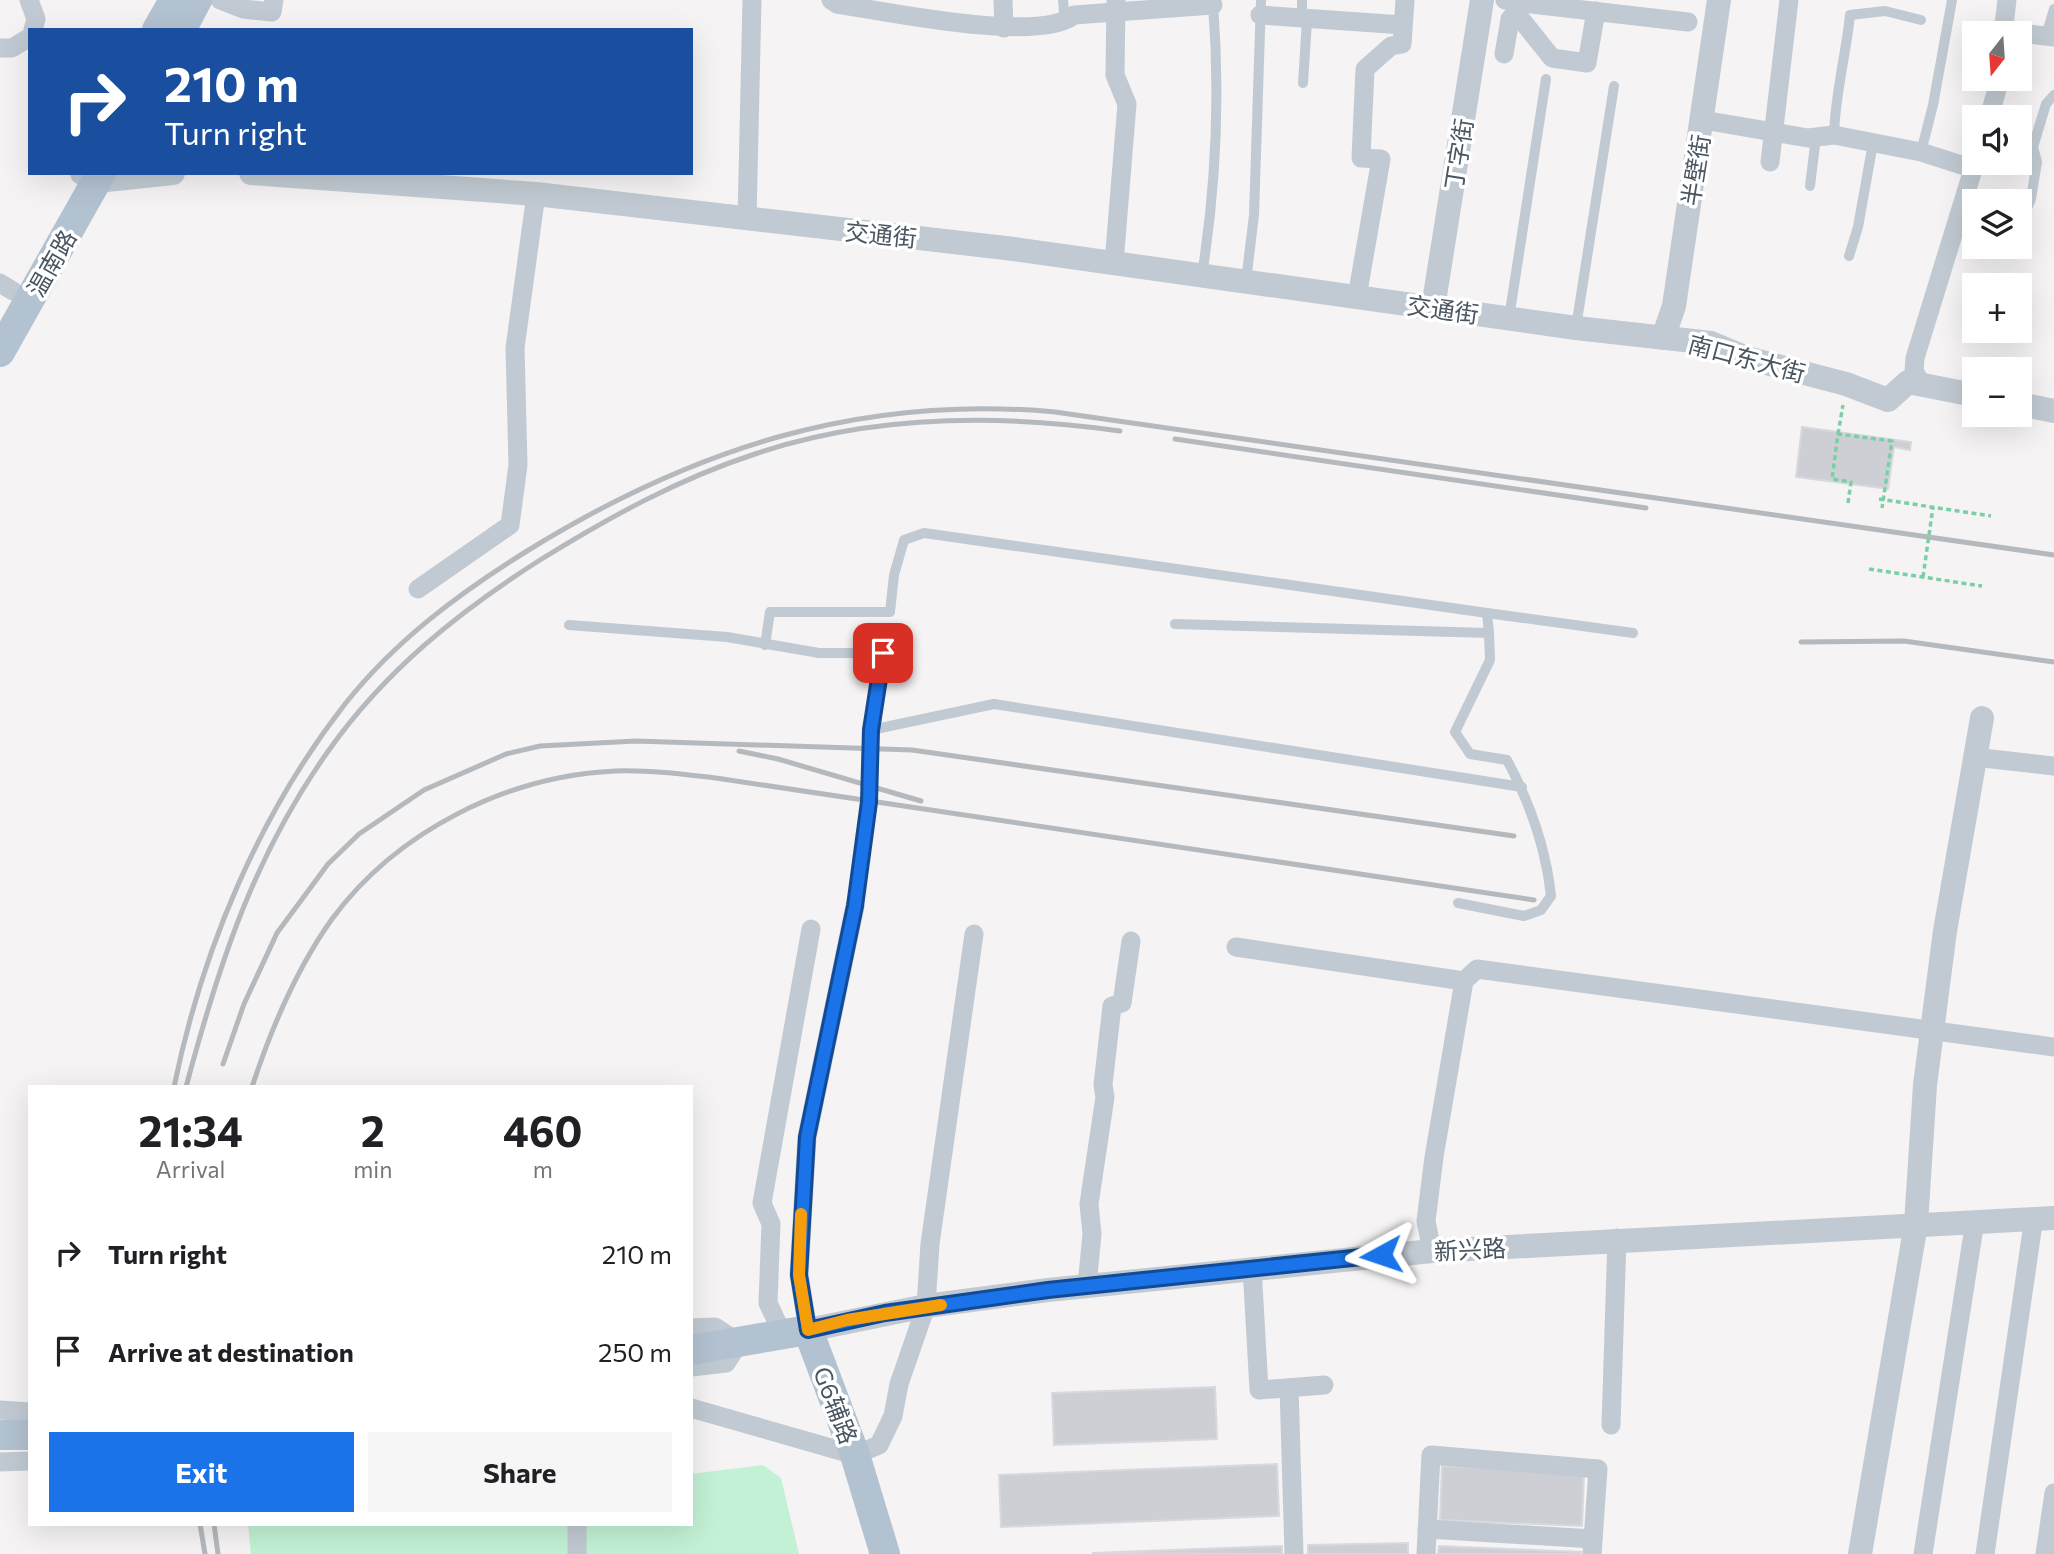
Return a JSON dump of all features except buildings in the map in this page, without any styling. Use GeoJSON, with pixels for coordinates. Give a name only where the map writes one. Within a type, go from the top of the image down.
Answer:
{"type":"FeatureCollection","features":[{"type":"Feature","properties":{"kind":"main road"},"geometry":{"type":"LineString","coordinates":[[158,28],[174,0]]}},
{"type":"Feature","properties":{"kind":"main road"},"geometry":{"type":"LineString","coordinates":[[182,28],[197,0]]}},
{"type":"Feature","properties":{"kind":"main road","name":"温南路"},"geometry":{"type":"LineString","coordinates":[[4,296],[90,175]]}},
{"type":"Feature","properties":{"kind":"main road","name":"温南路"},"geometry":{"type":"LineString","coordinates":[[0,352],[90,175]]}},
{"type":"Feature","properties":{"kind":"main road"},"geometry":{"type":"LineString","coordinates":[[693,1350],[795,1333]]}},
{"type":"Feature","properties":{"kind":"main road","name":"G6辅路"},"geometry":{"type":"LineString","coordinates":[[795,1333],[855,1455],[885,1554]]}},
{"type":"Feature","properties":{"kind":"main road"},"geometry":{"type":"LineString","coordinates":[[0,1435],[28,1435]]}},
{"type":"Feature","properties":{"kind":"street"},"geometry":{"type":"LineString","coordinates":[[29,0],[34,9],[34,28]]}},
{"type":"Feature","properties":{"kind":"street"},"geometry":{"type":"LineString","coordinates":[[220,0],[243,9],[272,12],[274,0]]}},
{"type":"Feature","properties":{"kind":"street"},"geometry":{"type":"LineString","coordinates":[[747,219],[752,0]]}},
{"type":"Feature","properties":{"kind":"street"},"geometry":{"type":"LineString","coordinates":[[831,0],[837,4],[906,7],[1004,28],[1065,23],[1074,15],[1115,7],[1213,2]]}},
{"type":"Feature","properties":{"kind":"street"},"geometry":{"type":"LineString","coordinates":[[1003,0],[1004,28]]}},
{"type":"Feature","properties":{"kind":"street"},"geometry":{"type":"LineString","coordinates":[[1357,297],[1381,159],[1361,158],[1365,69],[1391,46],[1402,44],[1405,0]]}},
{"type":"Feature","properties":{"kind":"street","name":"丁字街"},"geometry":{"type":"LineString","coordinates":[[1433,308],[1482,0]]}},
{"type":"Feature","properties":{"kind":"street","name":"半壁街"},"geometry":{"type":"LineString","coordinates":[[1663,338],[1674,306],[1719,0]]}},
{"type":"Feature","properties":{"kind":"street"},"geometry":{"type":"LineString","coordinates":[[1770,162],[1789,0]]}},
{"type":"Feature","properties":{"kind":"street"},"geometry":{"type":"LineString","coordinates":[[2004,21],[2007,0]]}},
{"type":"Feature","properties":{"kind":"street"},"geometry":{"type":"LineString","coordinates":[[1512,5],[1552,58],[1587,63],[1596,12]]}},
{"type":"Feature","properties":{"kind":"street"},"geometry":{"type":"LineString","coordinates":[[1512,5],[1688,22]]}},
{"type":"Feature","properties":{"kind":"street"},"geometry":{"type":"LineString","coordinates":[[1504,54],[1512,5]]}},
{"type":"Feature","properties":{"kind":"street"},"geometry":{"type":"LineString","coordinates":[[1114,263],[1127,104],[1115,75],[1115,7]]}},
{"type":"Feature","properties":{"kind":"street"},"geometry":{"type":"LineString","coordinates":[[1260,8],[1296,19],[1302,8],[1403,25]]}},
{"type":"Feature","properties":{"kind":"street"},"geometry":{"type":"LineString","coordinates":[[2032,35],[2050,37]]}},
{"type":"Feature","properties":{"kind":"street"},"geometry":{"type":"LineString","coordinates":[[0,48],[12,48],[28,36]]}},
{"type":"Feature","properties":{"kind":"street"},"geometry":{"type":"LineString","coordinates":[[1703,120],[1873,142],[1962,163]]}},
{"type":"Feature","properties":{"kind":"street","name":"交通街"},"geometry":{"type":"LineString","coordinates":[[278,175],[536,194],[1114,263],[1508,318]]}},
{"type":"Feature","properties":{"kind":"street"},"geometry":{"type":"LineString","coordinates":[[1962,393],[1921,383],[1914,371],[1972,175]]}},
{"type":"Feature","properties":{"kind":"street"},"geometry":{"type":"LineString","coordinates":[[418,589],[510,525],[518,466],[515,348],[536,194]]}},
{"type":"Feature","properties":{"kind":"street","name":"南口东大街"},"geometry":{"type":"LineString","coordinates":[[1508,318],[1711,343],[1747,358],[1846,384],[1888,400],[1908,382],[1921,383]]}},
{"type":"Feature","properties":{"kind":"street"},"geometry":{"type":"LineString","coordinates":[[2032,406],[2054,411]]}},
{"type":"Feature","properties":{"kind":"street"},"geometry":{"type":"LineString","coordinates":[[1860,1554],[1916,1224],[1925,1086],[1932,1030],[1982,718]]}},
{"type":"Feature","properties":{"kind":"street"},"geometry":{"type":"LineString","coordinates":[[1974,757],[2054,766]]}},
{"type":"Feature","properties":{"kind":"street"},"geometry":{"type":"LineString","coordinates":[[795,1333],[807,1137],[855,906]]}},
{"type":"Feature","properties":{"kind":"street"},"geometry":{"type":"LineString","coordinates":[[795,1333],[768,1303],[771,1224],[762,1203],[811,929]]}},
{"type":"Feature","properties":{"kind":"street"},"geometry":{"type":"LineString","coordinates":[[693,1409],[855,1455],[878,1445],[893,1416],[899,1384],[926,1306],[930,1244],[974,934]]}},
{"type":"Feature","properties":{"kind":"street"},"geometry":{"type":"LineString","coordinates":[[1087,1286],[1091,1234],[1089,1204],[1105,1097],[1103,1085],[1112,1006],[1122,1003],[1131,941]]}},
{"type":"Feature","properties":{"kind":"street"},"geometry":{"type":"LineString","coordinates":[[1236,947],[1464,981]]}},
{"type":"Feature","properties":{"kind":"street"},"geometry":{"type":"LineString","coordinates":[[1432,1251],[1426,1221],[1433,1157],[1464,981],[1477,969],[2054,1047]]}},
{"type":"Feature","properties":{"kind":"street"},"geometry":{"type":"LineString","coordinates":[[1985,1554],[2044,1217]]}},
{"type":"Feature","properties":{"kind":"street","name":"新兴路"},"geometry":{"type":"LineString","coordinates":[[795,1333],[926,1306],[1252,1267],[1432,1251],[2044,1217]]}},
{"type":"Feature","properties":{"kind":"street"},"geometry":{"type":"LineString","coordinates":[[1923,1554],[1975,1221]]}},
{"type":"Feature","properties":{"kind":"street"},"geometry":{"type":"LineString","coordinates":[[1611,1425],[1617,1238]]}},
{"type":"Feature","properties":{"kind":"street"},"geometry":{"type":"LineString","coordinates":[[1252,1267],[1259,1390],[1324,1385]]}},
{"type":"Feature","properties":{"kind":"street"},"geometry":{"type":"LineString","coordinates":[[693,1328],[715,1327],[739,1343],[726,1363],[693,1367]]}},
{"type":"Feature","properties":{"kind":"street"},"geometry":{"type":"LineString","coordinates":[[1289,1388],[1294,1554]]}},
{"type":"Feature","properties":{"kind":"street"},"geometry":{"type":"LineString","coordinates":[[0,1410],[28,1412]]}},
{"type":"Feature","properties":{"kind":"street"},"geometry":{"type":"LineString","coordinates":[[1426,1554],[1427,1529],[1431,1455],[1598,1469],[1593,1547],[1427,1529]]}},
{"type":"Feature","properties":{"kind":"street"},"geometry":{"type":"LineString","coordinates":[[0,1462],[28,1461]]}},
{"type":"Feature","properties":{"kind":"street"},"geometry":{"type":"LineString","coordinates":[[2045,1554],[2054,1493]]}},
{"type":"Feature","properties":{"kind":"street"},"geometry":{"type":"LineString","coordinates":[[577,1526],[577,1554]]}},
{"type":"Feature","properties":{"kind":"lane"},"geometry":{"type":"LineString","coordinates":[[1063,0],[1065,23]]}},
{"type":"Feature","properties":{"kind":"lane"},"geometry":{"type":"LineString","coordinates":[[1921,152],[1933,105],[1952,0]]}},
{"type":"Feature","properties":{"kind":"lane"},"geometry":{"type":"LineString","coordinates":[[1202,275],[1211,206],[1218,49],[1213,2]]}},
{"type":"Feature","properties":{"kind":"lane"},"geometry":{"type":"LineString","coordinates":[[1810,186],[1846,59],[1850,15],[1885,6],[1921,20]]}},
{"type":"Feature","properties":{"kind":"lane"},"geometry":{"type":"LineString","coordinates":[[1246,281],[1254,215],[1260,8]]}},
{"type":"Feature","properties":{"kind":"lane"},"geometry":{"type":"LineString","coordinates":[[1302,8],[1307,21],[1303,83]]}},
{"type":"Feature","properties":{"kind":"lane"},"geometry":{"type":"LineString","coordinates":[[2050,37],[2054,9]]}},
{"type":"Feature","properties":{"kind":"lane"},"geometry":{"type":"LineString","coordinates":[[1508,318],[1545,79]]}},
{"type":"Feature","properties":{"kind":"lane"},"geometry":{"type":"LineString","coordinates":[[1576,328],[1614,86]]}},
{"type":"Feature","properties":{"kind":"lane"},"geometry":{"type":"LineString","coordinates":[[2032,193],[2037,162],[2033,147],[2046,104],[2054,95]]}},
{"type":"Feature","properties":{"kind":"lane"},"geometry":{"type":"LineString","coordinates":[[1849,256],[1858,227],[1873,142]]}},
{"type":"Feature","properties":{"kind":"lane"},"geometry":{"type":"LineString","coordinates":[[765,645],[770,612],[890,612],[904,540],[923,533],[1633,633]]}},
{"type":"Feature","properties":{"kind":"lane"},"geometry":{"type":"LineString","coordinates":[[1458,903],[1524,916],[1541,910],[1551,896],[1547,855],[1522,787],[1507,760],[1470,754],[1455,732],[1490,660],[1487,613]]}},
{"type":"Feature","properties":{"kind":"lane"},"geometry":{"type":"LineString","coordinates":[[1175,624],[1489,633]]}},
{"type":"Feature","properties":{"kind":"lane"},"geometry":{"type":"LineString","coordinates":[[569,625],[727,637],[819,653],[883,653],[871,730],[869,802],[855,906]]}},
{"type":"Feature","properties":{"kind":"lane"},"geometry":{"type":"LineString","coordinates":[[871,730],[994,704],[1522,787]]}},
{"type":"Feature","properties":{"kind":"path"},"geometry":{"type":"LineString","coordinates":[[1846,384],[1832,480],[1851,482],[1848,503]]}},
{"type":"Feature","properties":{"kind":"path"},"geometry":{"type":"LineString","coordinates":[[1838,434],[1892,441],[1882,508]]}},
{"type":"Feature","properties":{"kind":"path"},"geometry":{"type":"LineString","coordinates":[[1879,499],[1991,516]]}},
{"type":"Feature","properties":{"kind":"path"},"geometry":{"type":"LineString","coordinates":[[1923,577],[1933,507]]}},
{"type":"Feature","properties":{"kind":"path"},"geometry":{"type":"LineString","coordinates":[[1869,569],[1982,586]]}},
{"type":"Feature","properties":{"kind":"green space"},"geometry":{"type":"Polygon","coordinates":[[[763,1465],[781,1478],[799,1554],[251,1554],[248,1526],[693,1526],[693,1474],[763,1465]]]}},
{"type":"Feature","properties":{"kind":"railway"},"geometry":{"type":"LineString","coordinates":[[174,1085],[200,985],[238,885],[260,837],[314,746],[364,681],[429,620],[527,551],[589,515],[652,484],[715,457],[780,436],[846,421],[913,412],[983,409],[1055,412],[2054,555]]}},
{"type":"Feature","properties":{"kind":"railway"},"geometry":{"type":"LineString","coordinates":[[187,1085],[212,997],[242,912],[259,870],[303,790],[329,750],[374,694],[425,645],[480,601],[591,529],[671,487],[726,464],[799,441],[890,425],[936,422],[1029,422],[1120,431]]}},
{"type":"Feature","properties":{"kind":"railway"},"geometry":{"type":"LineString","coordinates":[[1175,439],[1646,508]]}},
{"type":"Feature","properties":{"kind":"railway"},"geometry":{"type":"LineString","coordinates":[[1801,642],[1904,641],[2054,662]]}},
{"type":"Feature","properties":{"kind":"railway"},"geometry":{"type":"LineString","coordinates":[[223,1064],[244,1004],[277,933],[328,864],[359,834],[424,790],[506,754],[540,746],[636,741],[912,750],[1514,836]]}},
{"type":"Feature","properties":{"kind":"railway"},"geometry":{"type":"LineString","coordinates":[[739,751],[778,759],[921,801]]}},
{"type":"Feature","properties":{"kind":"railway"},"geometry":{"type":"LineString","coordinates":[[253,1085],[276,1021],[307,958],[332,919],[358,888],[388,859],[457,814],[495,797],[574,775],[628,771],[716,778],[1534,900]]}},
{"type":"Feature","properties":{"kind":"railway"},"geometry":{"type":"LineString","coordinates":[[200,1526],[205,1554]]}},
{"type":"Feature","properties":{"kind":"railway"},"geometry":{"type":"LineString","coordinates":[[214,1526],[218,1554]]}},
{"type":"Feature","properties":{"kind":"slow traffic"},"geometry":{"type":"LineString","coordinates":[[801,1214],[799,1275],[808,1330],[847,1320],[941,1305]]}},
{"type":"Feature","properties":{"kind":"route"},"geometry":{"type":"LineString","coordinates":[[883,653],[871,730],[869,802],[855,906],[807,1137],[799,1275],[808,1330],[926,1306],[1048,1290],[1381,1255]]}}]}
